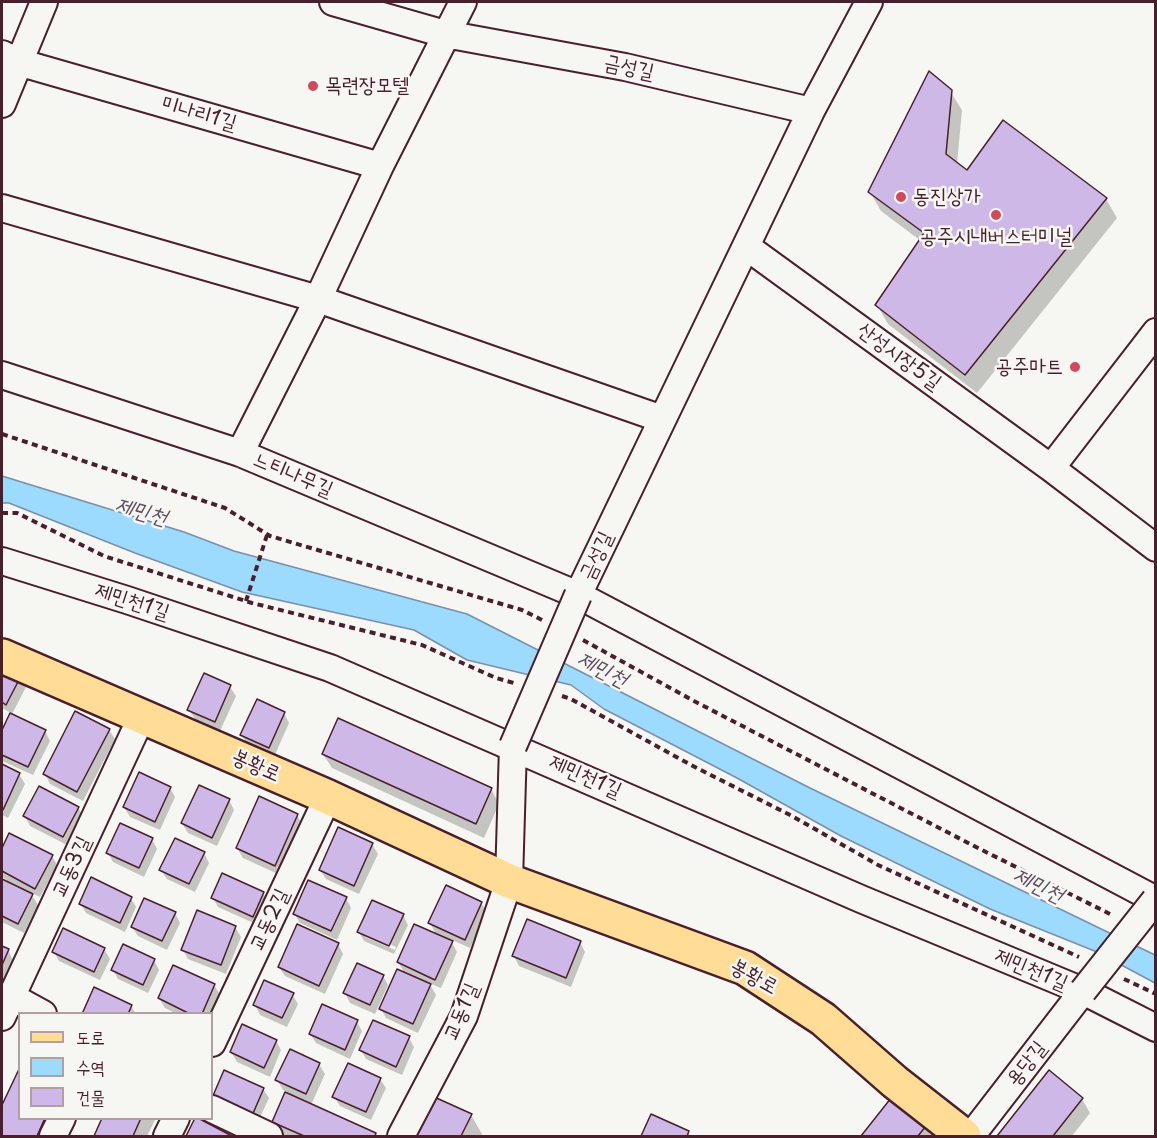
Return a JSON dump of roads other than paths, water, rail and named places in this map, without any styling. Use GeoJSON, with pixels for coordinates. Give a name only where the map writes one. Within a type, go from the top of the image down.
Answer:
{"type":"FeatureCollection","features":[{"type":"Feature","properties":{"kind":"main road","name":"봉황로"},"geometry":{"type":"LineString","coordinates":[[2,656],[328,797],[509,881],[745,968],[823,1018],[895,1082],[964,1137]]}},
{"type":"Feature","properties":{"kind":"street"},"geometry":{"type":"LineString","coordinates":[[2,104],[10,58],[44,2]]}},
{"type":"Feature","properties":{"kind":"street"},"geometry":{"type":"LineString","coordinates":[[333,2],[445,34]]}},
{"type":"Feature","properties":{"kind":"street"},"geometry":{"type":"LineString","coordinates":[[240,453],[318,299],[445,34],[463,2]]}},
{"type":"Feature","properties":{"kind":"street","name":"금성길"},"geometry":{"type":"LineString","coordinates":[[513,746],[578,595],[662,419],[811,111],[869,2]]}},
{"type":"Feature","properties":{"kind":"street","name":"금성길"},"geometry":{"type":"LineString","coordinates":[[445,34],[625,67],[811,111]]}},
{"type":"Feature","properties":{"kind":"street","name":"미나리1길"},"geometry":{"type":"LineString","coordinates":[[10,58],[380,166]]}},
{"type":"Feature","properties":{"kind":"street"},"geometry":{"type":"LineString","coordinates":[[2,208],[318,299],[662,419]]}},
{"type":"Feature","properties":{"kind":"street","name":"산성시장5길"},"geometry":{"type":"LineString","coordinates":[[747,247],[1051,468],[1155,548]]}},
{"type":"Feature","properties":{"kind":"street"},"geometry":{"type":"LineString","coordinates":[[1051,468],[1155,332]]}},
{"type":"Feature","properties":{"kind":"street","name":"느티나무길"},"geometry":{"type":"LineString","coordinates":[[2,375],[240,453],[578,595],[1155,900]]}},
{"type":"Feature","properties":{"kind":"street","name":"제민천1길"},"geometry":{"type":"LineString","coordinates":[[2,561],[330,668],[861,899],[1083,991],[1155,1028]]}},
{"type":"Feature","properties":{"kind":"street","name":"교동3길"},"geometry":{"type":"LineString","coordinates":[[7,1007],[142,716]]}},
{"type":"Feature","properties":{"kind":"street"},"geometry":{"type":"LineString","coordinates":[[509,881],[513,746]]}},
{"type":"Feature","properties":{"kind":"street","name":"교동2길"},"geometry":{"type":"LineString","coordinates":[[213,1041],[328,797]]}},
{"type":"Feature","properties":{"kind":"street","name":"교동1길"},"geometry":{"type":"LineString","coordinates":[[401,1137],[464,1016],[509,881]]}},
{"type":"Feature","properties":{"kind":"street","name":"용당길"},"geometry":{"type":"LineString","coordinates":[[971,1137],[1155,900]]}},
{"type":"Feature","properties":{"kind":"street"},"geometry":{"type":"LineString","coordinates":[[7,1007],[33,1012]]}},
{"type":"Feature","properties":{"kind":"street"},"geometry":{"type":"LineString","coordinates":[[213,1110],[254,1133]]}},
{"type":"Feature","properties":{"kind":"street"},"geometry":{"type":"LineString","coordinates":[[53,1137],[62,1120]]}},
{"type":"Feature","properties":{"kind":"street"},"geometry":{"type":"LineString","coordinates":[[167,1137],[176,1120]]}},
{"type":"Feature","properties":{"kind":"water","name":"제민천"},"geometry":{"type":"Polygon","coordinates":[[[2,476],[184,532],[234,551],[467,614],[810,788],[1155,955],[1155,983],[1097,952],[990,909],[841,836],[737,778],[604,709],[571,685],[467,660],[414,630],[242,592],[135,553],[9,503],[2,503],[2,476]]]}},
{"type":"Feature","properties":{"kind":"place","name":"목련장모텔"},"geometry":{"type":"Point","coordinates":[313,86]}},
{"type":"Feature","properties":{"kind":"place","name":"동진상가"},"geometry":{"type":"Point","coordinates":[901,197]}},
{"type":"Feature","properties":{"kind":"place","name":"공주시내버스터미널"},"geometry":{"type":"Point","coordinates":[996,215]}},
{"type":"Feature","properties":{"kind":"place","name":"공주마트"},"geometry":{"type":"Point","coordinates":[1075,367]}}]}
